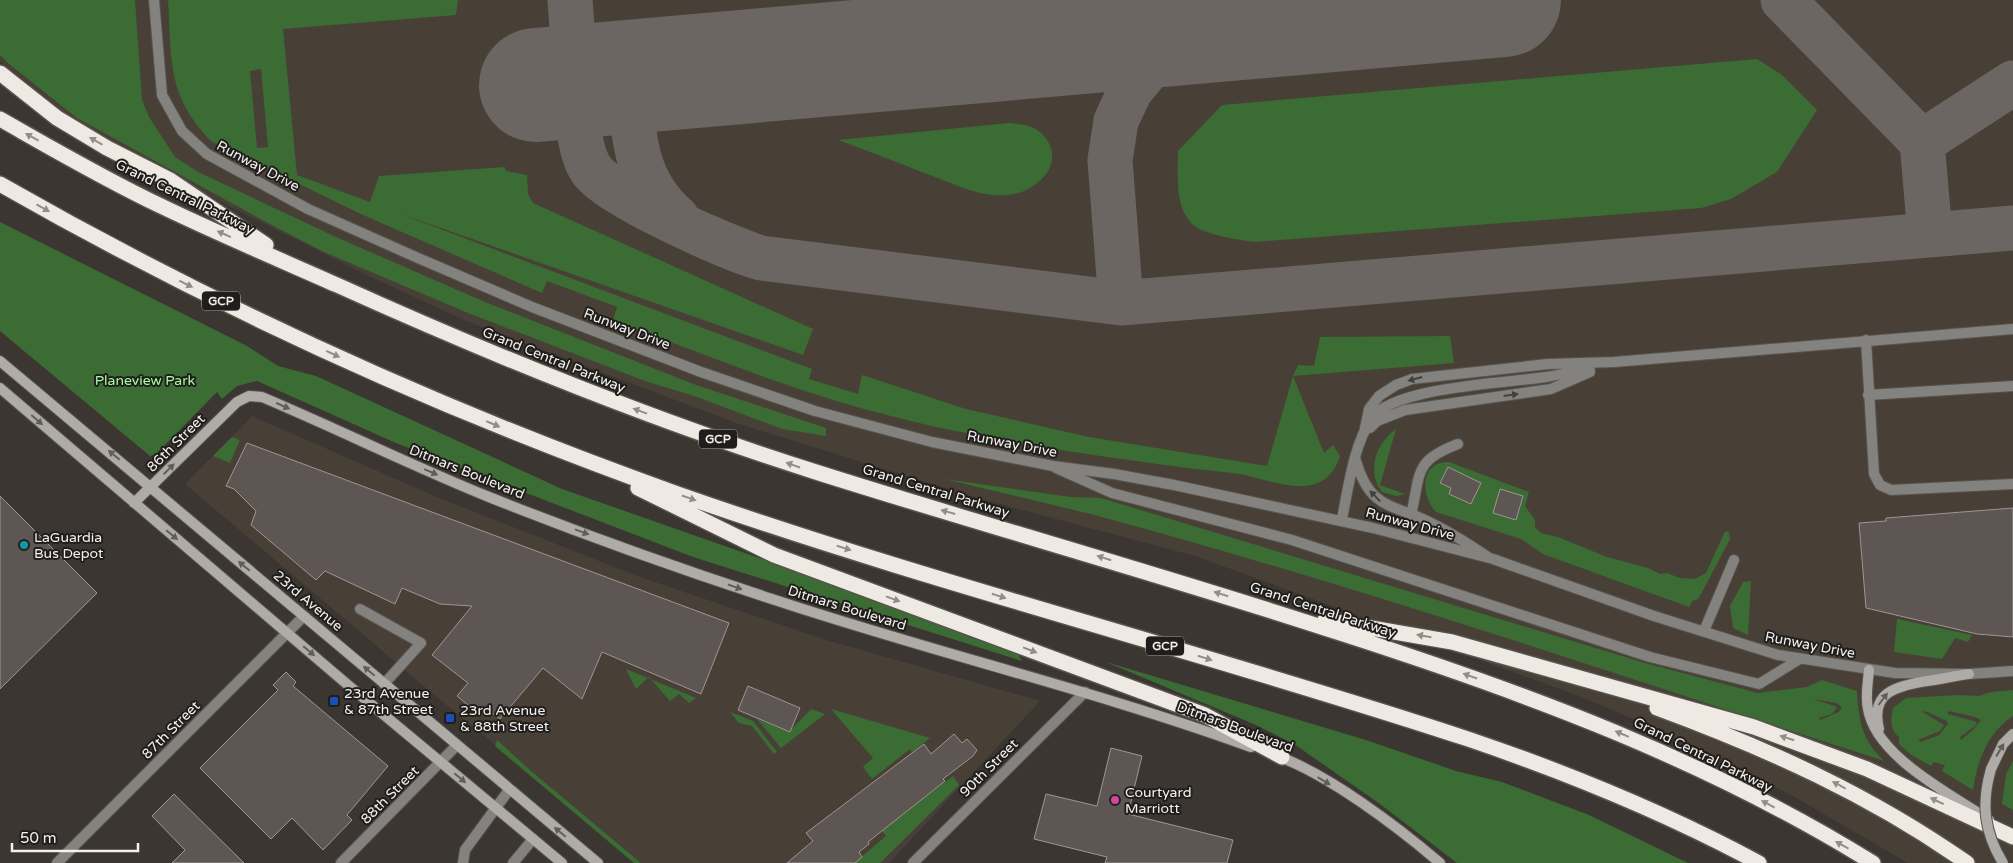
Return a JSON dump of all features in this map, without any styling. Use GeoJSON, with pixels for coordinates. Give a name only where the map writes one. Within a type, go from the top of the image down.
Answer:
{"type":"FeatureCollection","features":[{"type":"Feature","properties":{"kind":"highway"},"geometry":{"type":"LineString","coordinates":[[0,73],[58,118],[107,148],[170,180],[300,268]]}},
{"type":"Feature","properties":{"kind":"highway","name":"Grand Central Parkway"},"geometry":{"type":"LineString","coordinates":[[0,119],[159,205],[467,343],[544,375],[726,442],[896,497],[1267,609],[1438,664],[1553,706],[1613,730],[1718,777],[1873,863]]}},
{"type":"Feature","properties":{"kind":"highway","name":"GCP"},"geometry":{"type":"LineString","coordinates":[[0,184],[168,275],[278,329],[390,380],[562,451],[677,493],[793,532],[1468,739],[1548,768],[1640,805],[1759,863]]}},
{"type":"Feature","properties":{"kind":"highway"},"geometry":{"type":"LineString","coordinates":[[562,451],[774,555],[1204,715],[1282,758]]}},
{"type":"Feature","properties":{"kind":"highway"},"geometry":{"type":"LineString","coordinates":[[1267,609],[1439,639],[1719,717],[1833,754],[2013,836]]}},
{"type":"Feature","properties":{"kind":"highway"},"geometry":{"type":"LineString","coordinates":[[1555,672],[1736,737],[1812,771],[1882,809],[1968,863]]}},
{"type":"Feature","properties":{"kind":"street","name":"Runway Drive"},"geometry":{"type":"LineString","coordinates":[[154,0],[160,85],[165,103],[175,121],[189,139],[206,154],[308,209],[560,318],[693,369],[815,411],[873,428],[1053,466],[1114,474],[1342,519],[1493,560],[1654,616],[1798,660],[1895,673],[1969,674],[2013,671]]}},
{"type":"Feature","properties":{"kind":"street"},"geometry":{"type":"LineString","coordinates":[[1342,519],[1369,409],[1379,396],[1396,385],[1412,379],[1548,364],[1614,362],[2013,328]]}},
{"type":"Feature","properties":{"kind":"street"},"geometry":{"type":"LineString","coordinates":[[1866,340],[1874,474],[1880,485],[1891,490],[2013,484]]}},
{"type":"Feature","properties":{"kind":"street","name":"23rd Avenue"},"geometry":{"type":"LineString","coordinates":[[0,361],[152,486],[509,790],[598,863]]}},
{"type":"Feature","properties":{"kind":"street"},"geometry":{"type":"LineString","coordinates":[[1364,433],[1372,418],[1383,407],[1406,397],[1426,392],[1549,377],[1614,362]]}},
{"type":"Feature","properties":{"kind":"street"},"geometry":{"type":"LineString","coordinates":[[1364,433],[1377,421],[1405,410],[1551,389],[1614,362]]}},
{"type":"Feature","properties":{"kind":"street"},"geometry":{"type":"LineString","coordinates":[[1868,395],[2013,386]]}},
{"type":"Feature","properties":{"kind":"street"},"geometry":{"type":"LineString","coordinates":[[0,388],[288,634],[562,863]]}},
{"type":"Feature","properties":{"kind":"street","name":"Ditmars Boulevard"},"geometry":{"type":"LineString","coordinates":[[238,402],[249,396],[262,397],[381,451],[489,496],[732,586],[860,628],[1085,692],[1182,722],[1282,758],[1309,771],[1361,804],[1440,863]]}},
{"type":"Feature","properties":{"kind":"street","name":"86th Street"},"geometry":{"type":"LineString","coordinates":[[134,503],[238,402]]}},
{"type":"Feature","properties":{"kind":"street"},"geometry":{"type":"LineString","coordinates":[[1411,515],[1422,466],[1431,456],[1458,444]]}},
{"type":"Feature","properties":{"kind":"street"},"geometry":{"type":"LineString","coordinates":[[1355,460],[1359,473],[1372,495],[1383,504],[1434,524],[1493,560]]}},
{"type":"Feature","properties":{"kind":"street"},"geometry":{"type":"LineString","coordinates":[[1053,466],[1112,493],[1292,540],[1660,659],[1759,684],[1798,660]]}},
{"type":"Feature","properties":{"kind":"street"},"geometry":{"type":"LineString","coordinates":[[1704,631],[1734,560]]}},
{"type":"Feature","properties":{"kind":"street"},"geometry":{"type":"LineString","coordinates":[[360,609],[421,643],[384,684]]}},
{"type":"Feature","properties":{"kind":"street","name":"87th Street"},"geometry":{"type":"LineString","coordinates":[[57,863],[304,616]]}},
{"type":"Feature","properties":{"kind":"street"},"geometry":{"type":"LineString","coordinates":[[1869,670],[1868,708],[1874,727],[1885,744],[1898,758],[2013,836]]}},
{"type":"Feature","properties":{"kind":"street"},"geometry":{"type":"LineString","coordinates":[[1885,744],[1880,732],[1877,711],[1882,698],[1888,692],[1902,686],[1969,674]]}},
{"type":"Feature","properties":{"kind":"street","name":"90th Street"},"geometry":{"type":"LineString","coordinates":[[913,863],[1085,692]]}},
{"type":"Feature","properties":{"kind":"street"},"geometry":{"type":"LineString","coordinates":[[2003,863],[1990,838],[1984,812],[1985,792],[1991,769],[2004,744],[2013,734]]}},
{"type":"Feature","properties":{"kind":"street","name":"88th Street"},"geometry":{"type":"LineString","coordinates":[[341,863],[457,745]]}},
{"type":"Feature","properties":{"kind":"street"},"geometry":{"type":"LineString","coordinates":[[462,863],[465,850],[509,790]]}},
{"type":"Feature","properties":{"kind":"street"},"geometry":{"type":"LineString","coordinates":[[513,863],[533,839]]}},
{"type":"Feature","properties":{"kind":"shaded area"},"geometry":{"type":"Polygon","coordinates":[[[0,0],[2013,0],[2013,863],[1908,863],[1793,796],[1748,773],[1659,730],[1579,696],[1195,556],[978,498],[739,424],[466,321],[367,275],[229,206],[101,138],[55,108],[0,62],[0,0]]]}},
{"type":"Feature","properties":{"kind":"shaded area"},"geometry":{"type":"Polygon","coordinates":[[[252,416],[437,497],[637,576],[826,640],[1040,701],[889,863],[641,863],[450,708],[185,484],[252,416]]]}},
{"type":"Feature","properties":{"kind":"green space"},"geometry":{"type":"Polygon","coordinates":[[[0,0],[135,0],[142,100],[149,117],[175,157],[198,172],[336,237],[485,302],[696,385],[826,428],[826,436],[782,429],[697,397],[645,381],[468,313],[324,252],[266,222],[77,118],[9,64],[0,55],[0,0]]]}},
{"type":"Feature","properties":{"kind":"green space"},"geometry":{"type":"Polygon","coordinates":[[[168,0],[458,0],[456,15],[283,29],[297,175],[370,202],[379,176],[505,167],[506,171],[527,175],[528,194],[533,203],[813,329],[803,355],[398,213],[812,369],[809,379],[858,394],[862,375],[966,409],[1089,437],[1267,466],[1293,376],[1324,453],[1333,445],[1340,456],[1333,471],[1324,480],[1312,485],[1300,486],[1286,485],[1239,474],[1098,456],[953,431],[858,407],[736,367],[613,320],[617,307],[547,281],[542,293],[363,215],[211,141],[196,124],[179,92],[171,59],[168,0]],[[261,69],[250,71],[257,148],[268,147],[261,69]]]}},
{"type":"Feature","properties":{"kind":"green space"},"geometry":{"type":"Polygon","coordinates":[[[1757,59],[1781,74],[1817,110],[1777,172],[1731,199],[1701,208],[1253,242],[1216,235],[1194,225],[1182,208],[1179,197],[1178,151],[1222,105],[1757,59]]]}},
{"type":"Feature","properties":{"kind":"green space"},"geometry":{"type":"Polygon","coordinates":[[[1009,123],[1026,125],[1038,130],[1049,144],[1052,154],[1051,164],[1039,182],[1018,193],[1007,195],[987,194],[966,189],[838,140],[1009,123]]]}},
{"type":"Feature","properties":{"kind":"green space","name":"Planeview Park"},"geometry":{"type":"Polygon","coordinates":[[[0,222],[247,346],[278,366],[316,376],[562,489],[785,567],[1017,652],[1022,661],[693,557],[396,443],[257,381],[237,386],[222,399],[217,392],[156,454],[150,456],[0,331],[0,222]]]}},
{"type":"Feature","properties":{"kind":"green space"},"geometry":{"type":"Polygon","coordinates":[[[1450,336],[1454,363],[1293,376],[1298,365],[1314,366],[1320,337],[1450,336]]]}},
{"type":"Feature","properties":{"kind":"green space"},"geometry":{"type":"Polygon","coordinates":[[[1396,429],[1380,485],[1405,494],[1396,496],[1382,492],[1377,484],[1374,467],[1375,458],[1383,442],[1396,429]]]}},
{"type":"Feature","properties":{"kind":"green space"},"geometry":{"type":"Polygon","coordinates":[[[232,437],[240,440],[230,463],[213,456],[232,437]]]}},
{"type":"Feature","properties":{"kind":"green space"},"geometry":{"type":"Polygon","coordinates":[[[1449,462],[1529,492],[1525,506],[1535,520],[1535,527],[1541,533],[1558,537],[1607,557],[1648,568],[1660,574],[1667,573],[1680,578],[1695,579],[1706,573],[1725,531],[1729,532],[1730,539],[1698,599],[1692,601],[1689,607],[1543,554],[1521,539],[1436,512],[1427,497],[1426,481],[1432,468],[1439,463],[1449,462]]]}},
{"type":"Feature","properties":{"kind":"green space"},"geometry":{"type":"Polygon","coordinates":[[[945,479],[1071,497],[1101,498],[1645,663],[1758,693],[1807,687],[1822,680],[1857,691],[1860,721],[1866,737],[1876,753],[1884,761],[1500,636],[1307,576],[1113,520],[945,479]],[[1813,699],[1837,707],[1832,714],[1819,718],[1820,720],[1839,712],[1842,708],[1837,703],[1813,699]]]}},
{"type":"Feature","properties":{"kind":"green space"},"geometry":{"type":"Polygon","coordinates":[[[1751,581],[1748,635],[1733,628],[1730,606],[1743,582],[1751,581]]]}},
{"type":"Feature","properties":{"kind":"green space"},"geometry":{"type":"Polygon","coordinates":[[[1897,619],[1972,635],[1968,642],[1955,638],[1942,659],[1894,652],[1897,619]]]}},
{"type":"Feature","properties":{"kind":"green space"},"geometry":{"type":"Polygon","coordinates":[[[1106,662],[1369,741],[1456,771],[1502,782],[1589,815],[1688,863],[1457,863],[1380,804],[1294,744],[1256,725],[1106,662]]]}},
{"type":"Feature","properties":{"kind":"green space"},"geometry":{"type":"Polygon","coordinates":[[[626,669],[648,678],[636,689],[626,669]]]}},
{"type":"Feature","properties":{"kind":"green space"},"geometry":{"type":"Polygon","coordinates":[[[651,679],[696,698],[689,703],[679,694],[670,701],[651,679]]]}},
{"type":"Feature","properties":{"kind":"green space"},"geometry":{"type":"Polygon","coordinates":[[[2013,690],[2013,716],[1997,730],[1985,748],[1977,768],[1973,790],[1942,771],[1945,765],[1934,762],[1931,766],[1910,754],[1899,744],[1899,737],[1892,727],[1892,712],[1893,708],[1906,698],[1959,695],[1979,696],[1991,692],[2013,690]],[[1925,711],[1923,712],[1944,725],[1940,731],[1918,740],[1921,742],[1939,735],[1948,724],[1947,721],[1925,711]],[[1948,711],[1948,714],[1977,722],[1975,726],[1960,737],[1961,740],[1972,731],[1981,720],[1975,717],[1948,711]]]}},
{"type":"Feature","properties":{"kind":"green space"},"geometry":{"type":"Polygon","coordinates":[[[811,709],[825,714],[781,748],[757,719],[789,732],[811,709]]]}},
{"type":"Feature","properties":{"kind":"green space"},"geometry":{"type":"Polygon","coordinates":[[[831,709],[930,738],[912,752],[910,749],[872,779],[863,767],[873,758],[831,709]]]}},
{"type":"Feature","properties":{"kind":"green space"},"geometry":{"type":"Polygon","coordinates":[[[730,712],[753,721],[777,752],[774,754],[752,726],[739,723],[730,712]]]}},
{"type":"Feature","properties":{"kind":"green space"},"geometry":{"type":"Polygon","coordinates":[[[497,740],[641,863],[634,863],[495,746],[497,740]]]}},
{"type":"Feature","properties":{"kind":"green space"},"geometry":{"type":"Polygon","coordinates":[[[2013,761],[2013,810],[2002,804],[2006,774],[2013,761]]]}},
{"type":"Feature","properties":{"kind":"green space"},"geometry":{"type":"Polygon","coordinates":[[[953,776],[959,785],[880,863],[854,863],[886,836],[881,830],[953,776]]]}},
{"type":"Feature","properties":{"kind":"building"},"geometry":{"type":"Polygon","coordinates":[[[247,443],[729,623],[701,694],[602,652],[582,699],[543,668],[500,719],[486,709],[481,716],[457,696],[468,683],[432,655],[472,606],[440,604],[402,588],[395,604],[325,571],[316,580],[251,525],[256,511],[234,489],[226,486],[247,443]]]}},
{"type":"Feature","properties":{"kind":"building"},"geometry":{"type":"Polygon","coordinates":[[[1448,467],[1481,483],[1471,504],[1449,494],[1451,488],[1440,483],[1448,467]]]}},
{"type":"Feature","properties":{"kind":"building"},"geometry":{"type":"Polygon","coordinates":[[[1500,489],[1523,496],[1516,520],[1493,513],[1500,489]]]}},
{"type":"Feature","properties":{"kind":"building","name":"LaGuardia Bus Depot"},"geometry":{"type":"Polygon","coordinates":[[[0,496],[97,593],[0,689],[0,496]]]}},
{"type":"Feature","properties":{"kind":"building"},"geometry":{"type":"Polygon","coordinates":[[[2013,508],[2013,637],[1977,634],[1866,608],[1859,523],[1886,521],[1886,518],[2013,508]]]}},
{"type":"Feature","properties":{"kind":"building"},"geometry":{"type":"Polygon","coordinates":[[[286,672],[296,682],[293,686],[388,766],[347,815],[352,820],[323,850],[292,818],[271,839],[200,768],[278,690],[273,685],[286,672]]]}},
{"type":"Feature","properties":{"kind":"building"},"geometry":{"type":"Polygon","coordinates":[[[748,686],[800,708],[790,732],[738,710],[748,686]]]}},
{"type":"Feature","properties":{"kind":"building"},"geometry":{"type":"Polygon","coordinates":[[[954,734],[962,743],[967,739],[977,750],[973,756],[943,779],[945,781],[868,842],[869,844],[859,852],[862,857],[855,863],[787,863],[813,841],[806,833],[924,744],[931,754],[954,734]]]}},
{"type":"Feature","properties":{"kind":"building","name":"Courtyard Marriott"},"geometry":{"type":"Polygon","coordinates":[[[1111,748],[1142,756],[1128,814],[1233,840],[1227,863],[1105,863],[1107,857],[1034,839],[1046,794],[1097,806],[1111,748]]]}},
{"type":"Feature","properties":{"kind":"building"},"geometry":{"type":"Polygon","coordinates":[[[174,794],[244,863],[172,863],[185,850],[152,816],[174,794]]]}},
{"type":"Feature","properties":{"kind":"taxiway"},"geometry":{"type":"LineString","coordinates":[[570,0],[580,136],[584,155],[593,172],[623,195],[646,208],[723,244],[761,258],[1121,303],[2013,228]]}},
{"type":"Feature","properties":{"kind":"taxiway"},"geometry":{"type":"LineString","coordinates":[[1068,0],[1108,15],[1168,28]]}},
{"type":"Feature","properties":{"kind":"taxiway"},"geometry":{"type":"LineString","coordinates":[[1368,12],[1376,0]]}},
{"type":"Feature","properties":{"kind":"taxiway"},"geometry":{"type":"LineString","coordinates":[[1783,0],[1922,142],[1930,235]]}},
{"type":"Feature","properties":{"kind":"taxiway"},"geometry":{"type":"LineString","coordinates":[[1121,303],[1110,160],[1116,121],[1130,91],[1149,68],[1172,48],[1225,24]]}},
{"type":"Feature","properties":{"kind":"taxiway"},"geometry":{"type":"LineString","coordinates":[[629,77],[632,117],[638,154],[643,171],[662,203],[677,218]]}},
{"type":"Feature","properties":{"kind":"taxiway"},"geometry":{"type":"LineString","coordinates":[[1922,142],[2013,83]]}},
{"type":"Feature","properties":{"kind":"runway"},"geometry":{"type":"LineString","coordinates":[[536,85],[1504,0]]}},
{"type":"Feature","properties":{"kind":"place","name":"LaGuardia Bus Depot"},"geometry":{"type":"Point","coordinates":[24,545]}},
{"type":"Feature","properties":{"kind":"place","name":"23rd Avenue & 87th Street"},"geometry":{"type":"Point","coordinates":[334,701]}},
{"type":"Feature","properties":{"kind":"place","name":"23rd Avenue & 88th Street"},"geometry":{"type":"Point","coordinates":[450,718]}},
{"type":"Feature","properties":{"kind":"place","name":"Courtyard Marriott"},"geometry":{"type":"Point","coordinates":[1115,800]}}]}
